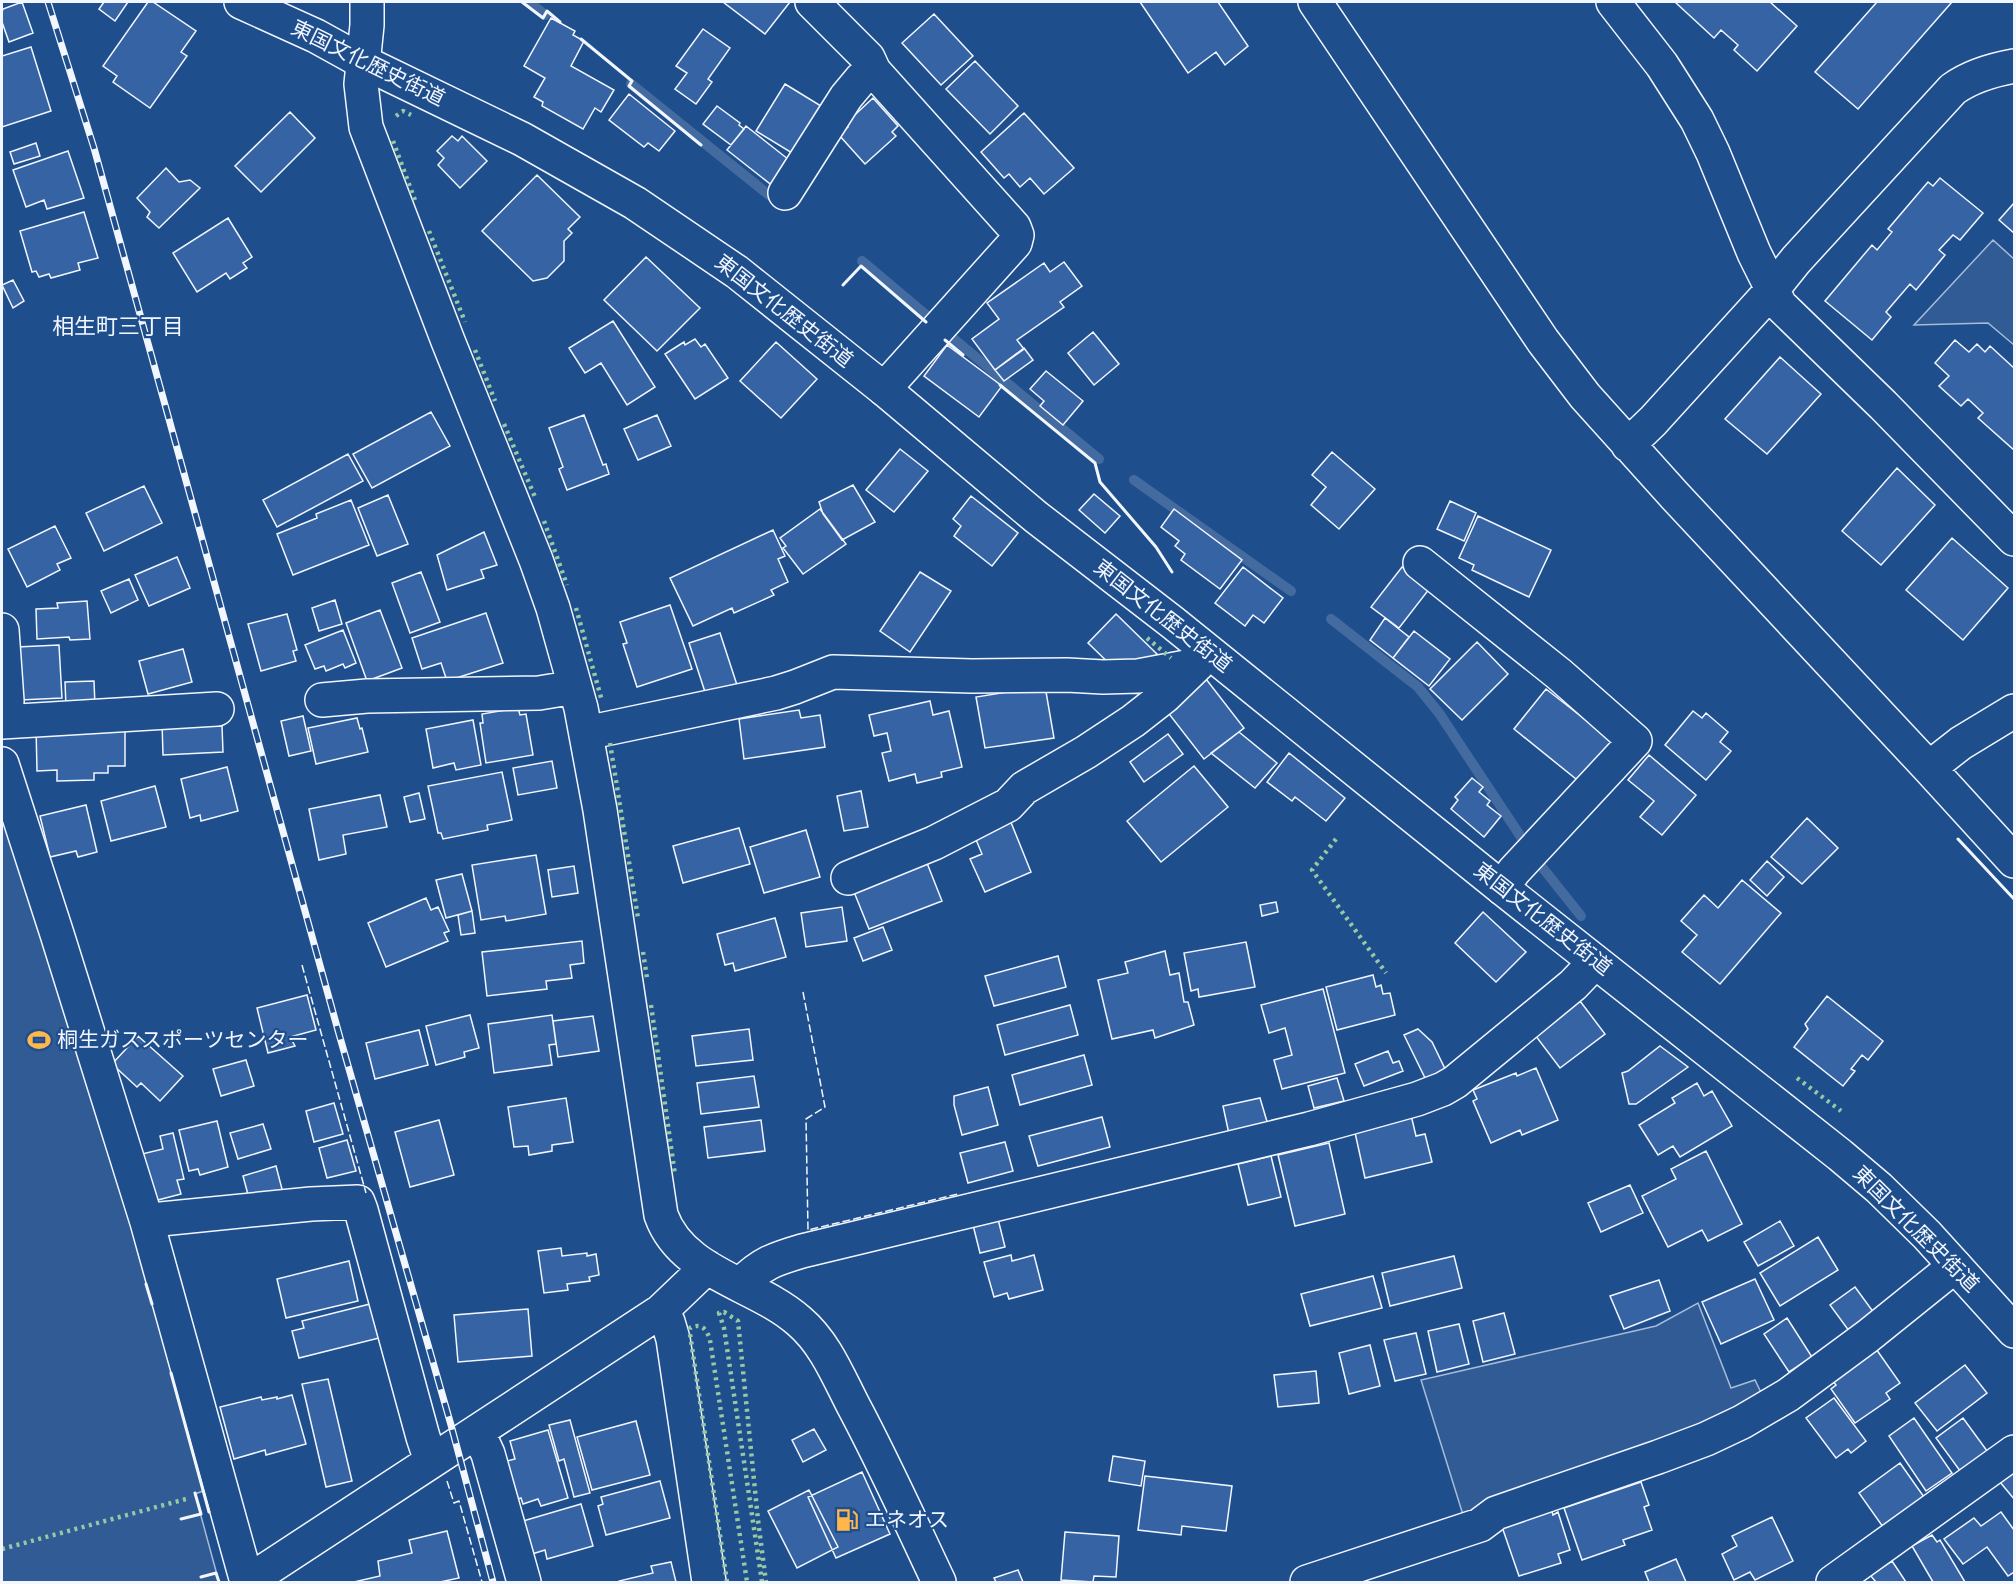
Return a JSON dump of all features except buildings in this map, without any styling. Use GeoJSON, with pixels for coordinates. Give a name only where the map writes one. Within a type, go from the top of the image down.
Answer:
{"type":"FeatureCollection","features":[{"type":"Feature","properties":{"kind":"main road","name":"東国文化歴史街道"},"geometry":{"type":"LineString","coordinates":[[241,2],[316,36],[363,62],[522,139],[635,203],[737,272],[884,389],[1203,658],[1502,888],[1840,1155],[1900,1208],[2014,1331]]}},
{"type":"Feature","properties":{"kind":"main road"},"geometry":{"type":"LineString","coordinates":[[367,2],[361,84],[366,127],[448,341],[536,560],[553,608],[575,687],[600,810],[660,1215],[673,1240],[688,1255],[779,1307],[808,1329],[821,1345],[870,1438],[939,1582]]}},
{"type":"Feature","properties":{"kind":"main road"},"geometry":{"type":"LineString","coordinates":[[812,2],[868,58],[874,71],[1014,227],[1017,235],[1015,243],[884,389]]}},
{"type":"Feature","properties":{"kind":"main road"},"geometry":{"type":"LineString","coordinates":[[1315,2],[1543,341],[1586,396],[1628,445],[2014,861]]}},
{"type":"Feature","properties":{"kind":"main road"},"geometry":{"type":"LineString","coordinates":[[1612,2],[1662,64],[1697,120],[1754,253],[1780,305],[1883,405],[2014,539]]}},
{"type":"Feature","properties":{"kind":"main road"},"geometry":{"type":"LineString","coordinates":[[1628,445],[1653,421],[1772,290],[1796,260],[1953,89],[1966,80],[1985,72],[2014,66]]}},
{"type":"Feature","properties":{"kind":"main road"},"geometry":{"type":"LineString","coordinates":[[785,193],[846,97],[861,79],[874,71]]}},
{"type":"Feature","properties":{"kind":"main road"},"geometry":{"type":"LineString","coordinates":[[1420,563],[1559,674],[1635,741],[1514,872],[1502,888]]}},
{"type":"Feature","properties":{"kind":"main road"},"geometry":{"type":"LineString","coordinates":[[2,630],[7,701],[3,721],[217,709]]}},
{"type":"Feature","properties":{"kind":"main road"},"geometry":{"type":"LineString","coordinates":[[586,733],[776,693],[833,672],[972,676],[1138,676],[1203,658]]}},
{"type":"Feature","properties":{"kind":"main road"},"geometry":{"type":"LineString","coordinates":[[848,878],[934,843],[1008,805],[1024,788],[1133,721],[1165,696],[1203,658]]}},
{"type":"Feature","properties":{"kind":"main road"},"geometry":{"type":"LineString","coordinates":[[322,700],[367,696],[539,693],[575,687]]}},
{"type":"Feature","properties":{"kind":"main road"},"geometry":{"type":"LineString","coordinates":[[1929,768],[1961,743],[2014,711]]}},
{"type":"Feature","properties":{"kind":"main road"},"geometry":{"type":"LineString","coordinates":[[2,764],[147,1222],[246,1580],[264,1571],[661,1311],[707,1267]]}},
{"type":"Feature","properties":{"kind":"main road"},"geometry":{"type":"LineString","coordinates":[[741,1284],[760,1267],[802,1251],[1309,1129],[1434,1093],[1455,1082],[1573,985],[1595,962]]}},
{"type":"Feature","properties":{"kind":"main road"},"geometry":{"type":"LineString","coordinates":[[147,1222],[312,1204],[358,1202],[431,1461]]}},
{"type":"Feature","properties":{"kind":"main road"},"geometry":{"type":"LineString","coordinates":[[1307,1582],[1480,1525],[1497,1513],[1658,1457],[1706,1439],[1742,1422],[1788,1395],[1868,1336],[1955,1266]]}},
{"type":"Feature","properties":{"kind":"main road"},"geometry":{"type":"LineString","coordinates":[[661,1311],[668,1322],[673,1339],[709,1582]]}},
{"type":"Feature","properties":{"kind":"main road"},"geometry":{"type":"LineString","coordinates":[[478,1432],[489,1454],[524,1582]]}},
{"type":"Feature","properties":{"kind":"main road"},"geometry":{"type":"LineString","coordinates":[[1833,1582],[2014,1452]]}},
{"type":"Feature","properties":{"kind":"shaded area"},"geometry":{"type":"Polygon","coordinates":[[[1993,240],[2014,259],[2014,345],[1988,323],[1914,325],[1993,240]]]}},
{"type":"Feature","properties":{"kind":"shaded area","name":"桐生ガススポーツセンター"},"geometry":{"type":"Polygon","coordinates":[[[2,801],[153,1279],[147,1280],[203,1491],[195,1494],[219,1582],[2,1582],[2,801]]]}},
{"type":"Feature","properties":{"kind":"shaded area"},"geometry":{"type":"Polygon","coordinates":[[[1698,1303],[1731,1388],[1755,1380],[1766,1403],[1464,1518],[1421,1380],[1656,1326],[1698,1303]]]}},
{"type":"Feature","properties":{"kind":"waterway"},"geometry":{"type":"LineString","coordinates":[[529,2],[545,15]]}},
{"type":"Feature","properties":{"kind":"waterway"},"geometry":{"type":"LineString","coordinates":[[631,84],[769,195]]}},
{"type":"Feature","properties":{"kind":"waterway"},"geometry":{"type":"LineString","coordinates":[[862,261],[931,319]]}},
{"type":"Feature","properties":{"kind":"waterway"},"geometry":{"type":"LineString","coordinates":[[949,335],[1099,459]]}},
{"type":"Feature","properties":{"kind":"waterway"},"geometry":{"type":"LineString","coordinates":[[1134,480],[1291,591]]}},
{"type":"Feature","properties":{"kind":"waterway"},"geometry":{"type":"LineString","coordinates":[[1331,619],[1418,687],[1439,713],[1523,840]]}},
{"type":"Feature","properties":{"kind":"waterway"},"geometry":{"type":"LineString","coordinates":[[1538,862],[1581,916]]}},
{"type":"Feature","properties":{"kind":"railway"},"geometry":{"type":"LineString","coordinates":[[48,2],[94,148],[493,1582]]}},
{"type":"Feature","properties":{"kind":"hedge"},"geometry":{"type":"LineString","coordinates":[[396,116],[403,111],[411,115]]}},
{"type":"Feature","properties":{"kind":"hedge"},"geometry":{"type":"LineString","coordinates":[[393,141],[416,203]]}},
{"type":"Feature","properties":{"kind":"hedge"},"geometry":{"type":"LineString","coordinates":[[429,231],[465,322]]}},
{"type":"Feature","properties":{"kind":"hedge"},"geometry":{"type":"LineString","coordinates":[[475,350],[495,401]]}},
{"type":"Feature","properties":{"kind":"hedge"},"geometry":{"type":"LineString","coordinates":[[504,424],[535,497]]}},
{"type":"Feature","properties":{"kind":"hedge"},"geometry":{"type":"LineString","coordinates":[[544,521],[567,585]]}},
{"type":"Feature","properties":{"kind":"hedge"},"geometry":{"type":"LineString","coordinates":[[576,608],[602,701]]}},
{"type":"Feature","properties":{"kind":"hedge"},"geometry":{"type":"LineString","coordinates":[[1147,638],[1171,658]]}},
{"type":"Feature","properties":{"kind":"hedge"},"geometry":{"type":"LineString","coordinates":[[610,743],[638,918]]}},
{"type":"Feature","properties":{"kind":"hedge"},"geometry":{"type":"LineString","coordinates":[[1336,839],[1312,870],[1386,973]]}},
{"type":"Feature","properties":{"kind":"hedge"},"geometry":{"type":"LineString","coordinates":[[643,952],[647,978]]}},
{"type":"Feature","properties":{"kind":"hedge"},"geometry":{"type":"LineString","coordinates":[[651,1005],[675,1175]]}},
{"type":"Feature","properties":{"kind":"hedge"},"geometry":{"type":"LineString","coordinates":[[1797,1078],[1841,1111]]}},
{"type":"Feature","properties":{"kind":"hedge"},"geometry":{"type":"LineString","coordinates":[[762,1582],[724,1328],[719,1313],[724,1312],[738,1321],[766,1582]]}},
{"type":"Feature","properties":{"kind":"hedge"},"geometry":{"type":"LineString","coordinates":[[727,1582],[690,1334],[690,1328],[694,1326],[706,1330],[710,1340],[747,1582]]}},
{"type":"Feature","properties":{"kind":"hedge"},"geometry":{"type":"LineString","coordinates":[[2,1549],[186,1499]]}},
{"type":"Feature","properties":{"kind":"fence"},"geometry":{"type":"LineString","coordinates":[[302,965],[366,1193]]}},
{"type":"Feature","properties":{"kind":"fence"},"geometry":{"type":"LineString","coordinates":[[803,992],[825,1107],[806,1119],[808,1230],[958,1194]]}},
{"type":"Feature","properties":{"kind":"fence"},"geometry":{"type":"LineString","coordinates":[[447,1481],[454,1503],[459,1501],[482,1582]]}},
{"type":"Feature","properties":{"kind":"wall"},"geometry":{"type":"LineString","coordinates":[[522,2],[543,18],[547,11],[560,22]]}},
{"type":"Feature","properties":{"kind":"wall"},"geometry":{"type":"LineString","coordinates":[[581,39],[632,81],[629,86],[701,145]]}},
{"type":"Feature","properties":{"kind":"wall"},"geometry":{"type":"LineString","coordinates":[[843,285],[861,266],[926,322]]}},
{"type":"Feature","properties":{"kind":"wall"},"geometry":{"type":"LineString","coordinates":[[945,340],[963,355]]}},
{"type":"Feature","properties":{"kind":"wall"},"geometry":{"type":"LineString","coordinates":[[1000,385],[1095,463],[1100,482],[1156,547],[1172,572]]}},
{"type":"Feature","properties":{"kind":"wall"},"geometry":{"type":"LineString","coordinates":[[1958,839],[2014,899]]}},
{"type":"Feature","properties":{"kind":"wall"},"geometry":{"type":"LineString","coordinates":[[146,1284],[152,1304]]}},
{"type":"Feature","properties":{"kind":"wall"},"geometry":{"type":"LineString","coordinates":[[171,1373],[209,1512]]}},
{"type":"Feature","properties":{"kind":"wall"},"geometry":{"type":"LineString","coordinates":[[181,1519],[201,1514],[195,1493]]}},
{"type":"Feature","properties":{"kind":"wall"},"geometry":{"type":"LineString","coordinates":[[201,1577],[216,1573],[219,1582]]}},
{"type":"Feature","properties":{"kind":"place","name":"桐生ガススポーツセンター"},"geometry":{"type":"Point","coordinates":[39,1040]}},
{"type":"Feature","properties":{"kind":"place","name":"エネオス"},"geometry":{"type":"Point","coordinates":[847,1520]}},
{"type":"Feature","properties":{"kind":"district","name":"相生町三丁目"},"geometry":{"type":"Point","coordinates":[118,326]}}]}
